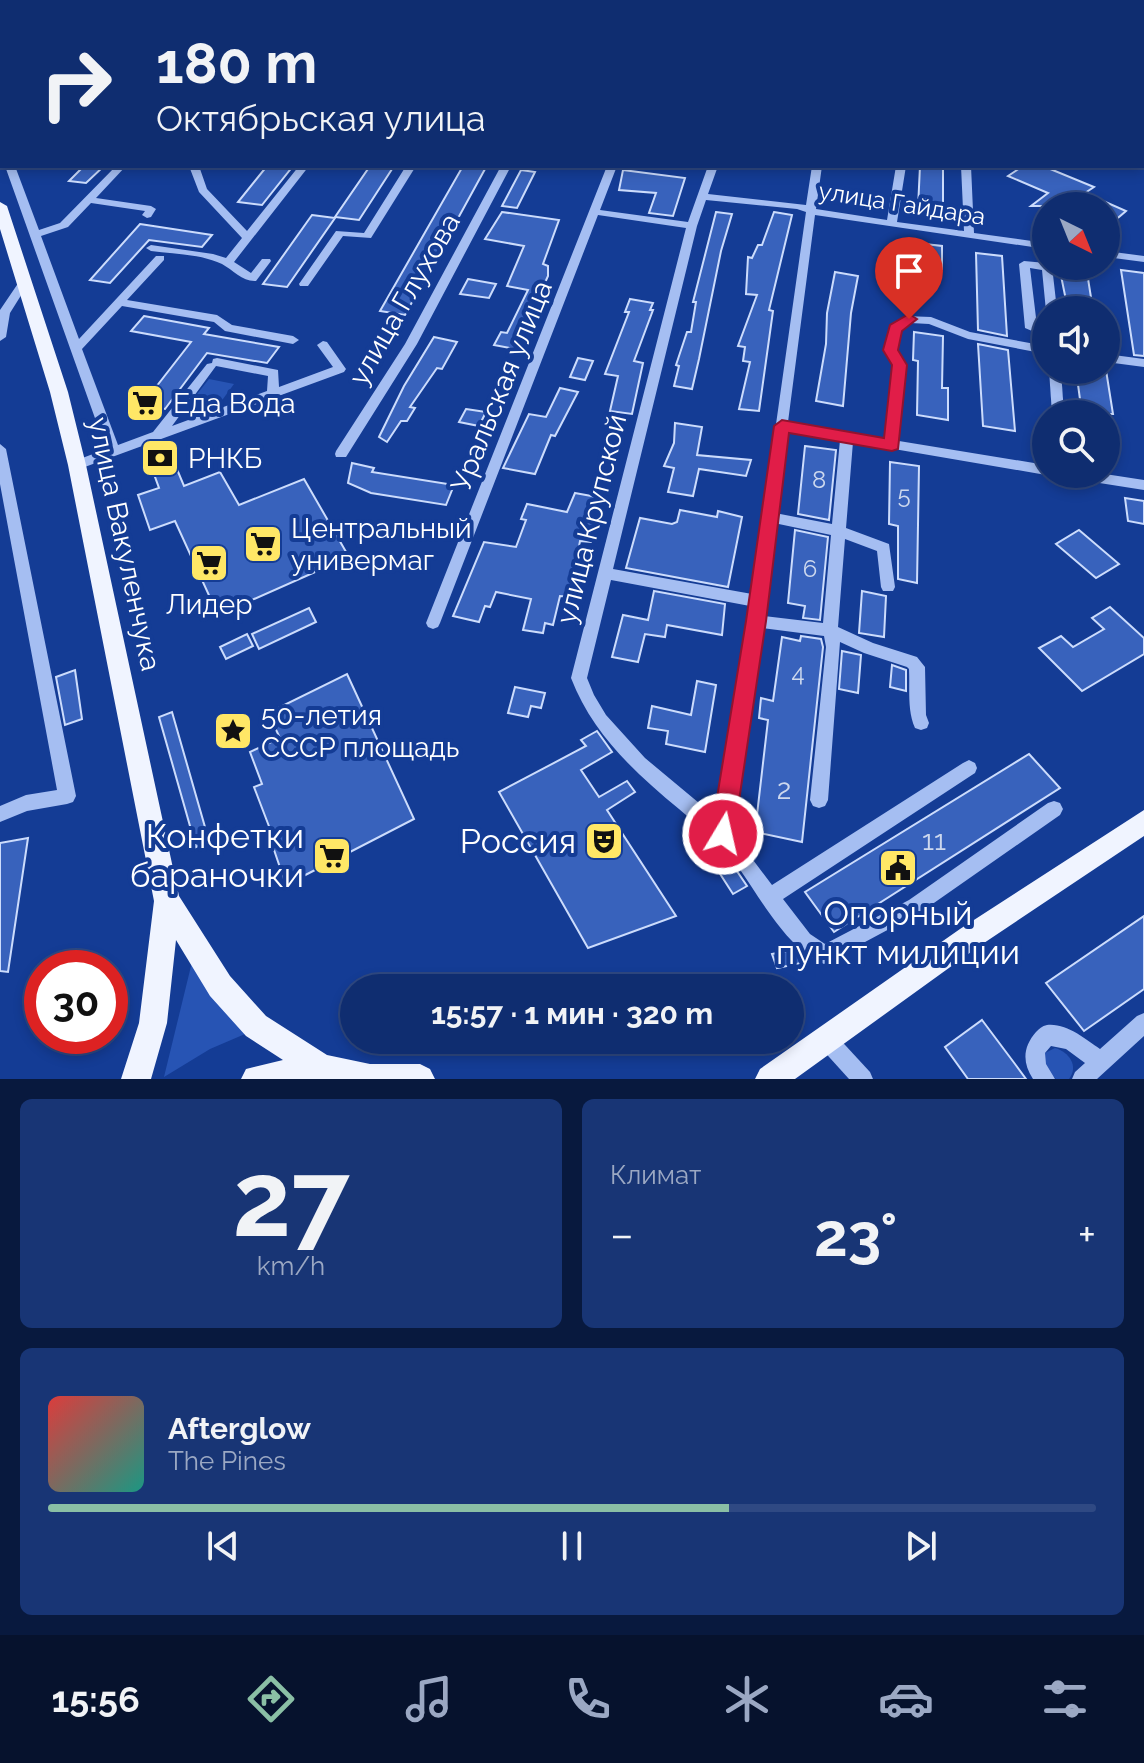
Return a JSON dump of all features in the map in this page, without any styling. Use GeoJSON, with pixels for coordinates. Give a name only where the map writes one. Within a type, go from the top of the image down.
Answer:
{"type":"FeatureCollection","features":[{"type":"Feature","properties":{"kind":"main road","name":"улица Вакуленчука"},"geometry":{"type":"LineString","coordinates":[[0,206],[7,252],[25,281],[77,465],[167,901],[153,1023],[136,1079]]}},
{"type":"Feature","properties":{"kind":"main road"},"geometry":{"type":"LineString","coordinates":[[770,1079],[969,938],[1144,822]]}},
{"type":"Feature","properties":{"kind":"main road","name":"улица Вакуленчука"},"geometry":{"type":"LineString","coordinates":[[167,901],[220,986],[256,1026],[321,1068]]}},
{"type":"Feature","properties":{"kind":"main road"},"geometry":{"type":"LineString","coordinates":[[256,1079],[321,1068],[369,1079],[420,1079]]}},
{"type":"Feature","properties":{"kind":"street"},"geometry":{"type":"LineString","coordinates":[[11,168],[113,450]]}},
{"type":"Feature","properties":{"kind":"street"},"geometry":{"type":"LineString","coordinates":[[35,235],[64,225],[119,168]]}},
{"type":"Feature","properties":{"kind":"street"},"geometry":{"type":"LineString","coordinates":[[195,168],[202,190],[248,238]]}},
{"type":"Feature","properties":{"kind":"street"},"geometry":{"type":"LineString","coordinates":[[228,263],[302,168]]}},
{"type":"Feature","properties":{"kind":"street"},"geometry":{"type":"LineString","coordinates":[[304,284],[340,233],[367,236],[410,168]]}},
{"type":"Feature","properties":{"kind":"street","name":"улица Глухова"},"geometry":{"type":"LineString","coordinates":[[341,454],[411,344],[505,168]]}},
{"type":"Feature","properties":{"kind":"street","name":"Уральская улица"},"geometry":{"type":"LineString","coordinates":[[433,623],[611,168]]}},
{"type":"Feature","properties":{"kind":"street","name":"улица Крупской"},"geometry":{"type":"LineString","coordinates":[[712,168],[692,226],[604,573],[579,678],[583,696],[654,779],[723,834],[803,941],[824,955],[915,906],[1054,809]]}},
{"type":"Feature","properties":{"kind":"street"},"geometry":{"type":"LineString","coordinates":[[723,834],[756,621],[808,210],[817,168]]}},
{"type":"Feature","properties":{"kind":"street"},"geometry":{"type":"LineString","coordinates":[[892,224],[901,168]]}},
{"type":"Feature","properties":{"kind":"street"},"geometry":{"type":"LineString","coordinates":[[966,168],[969,235]]}},
{"type":"Feature","properties":{"kind":"street","name":"улица Гайдара"},"geometry":{"type":"LineString","coordinates":[[704,197],[1032,244]]}},
{"type":"Feature","properties":{"kind":"street"},"geometry":{"type":"LineString","coordinates":[[89,200],[151,209],[147,215]]}},
{"type":"Feature","properties":{"kind":"street"},"geometry":{"type":"LineString","coordinates":[[595,212],[692,226]]}},
{"type":"Feature","properties":{"kind":"street"},"geometry":{"type":"LineString","coordinates":[[151,248],[213,257],[252,279],[266,261]]}},
{"type":"Feature","properties":{"kind":"street"},"geometry":{"type":"LineString","coordinates":[[1120,256],[1144,259]]}},
{"type":"Feature","properties":{"kind":"street"},"geometry":{"type":"LineString","coordinates":[[76,349],[160,258]]}},
{"type":"Feature","properties":{"kind":"street"},"geometry":{"type":"LineString","coordinates":[[1032,265],[1024,264],[1032,328]]}},
{"type":"Feature","properties":{"kind":"street"},"geometry":{"type":"LineString","coordinates":[[0,337],[4,313],[25,281]]}},
{"type":"Feature","properties":{"kind":"street"},"geometry":{"type":"LineString","coordinates":[[119,302],[217,319],[229,328],[293,340]]}},
{"type":"Feature","properties":{"kind":"street"},"geometry":{"type":"LineString","coordinates":[[892,445],[900,365],[891,350],[895,329],[909,319],[931,321],[968,335],[1032,347]]}},
{"type":"Feature","properties":{"kind":"street"},"geometry":{"type":"LineString","coordinates":[[77,465],[340,369],[323,345]]}},
{"type":"Feature","properties":{"kind":"street"},"geometry":{"type":"LineString","coordinates":[[1120,360],[1144,363]]}},
{"type":"Feature","properties":{"kind":"street"},"geometry":{"type":"LineString","coordinates":[[159,434],[214,364],[274,373],[273,393]]}},
{"type":"Feature","properties":{"kind":"street"},"geometry":{"type":"LineString","coordinates":[[782,426],[1032,468]]}},
{"type":"Feature","properties":{"kind":"street"},"geometry":{"type":"LineString","coordinates":[[819,800],[834,647],[830,630],[847,438]]}},
{"type":"Feature","properties":{"kind":"street"},"geometry":{"type":"LineString","coordinates":[[0,449],[67,796],[26,803],[0,814]]}},
{"type":"Feature","properties":{"kind":"street"},"geometry":{"type":"LineString","coordinates":[[1120,481],[1144,485]]}},
{"type":"Feature","properties":{"kind":"street"},"geometry":{"type":"LineString","coordinates":[[768,517],[840,531],[884,548],[888,587]]}},
{"type":"Feature","properties":{"kind":"street"},"geometry":{"type":"LineString","coordinates":[[604,573],[758,601]]}},
{"type":"Feature","properties":{"kind":"street"},"geometry":{"type":"LineString","coordinates":[[756,621],[830,630],[869,648],[912,662],[917,667],[918,715],[921,723]]}},
{"type":"Feature","properties":{"kind":"street"},"geometry":{"type":"LineString","coordinates":[[770,897],[969,768]]}},
{"type":"Feature","properties":{"kind":"street"},"geometry":{"type":"LineString","coordinates":[[1082,1079],[1144,1023]]}},
{"type":"Feature","properties":{"kind":"street"},"geometry":{"type":"LineString","coordinates":[[1045,1079],[1037,1068],[1034,1050],[1047,1035],[1070,1040],[1101,1062]]}},
{"type":"Feature","properties":{"kind":"street"},"geometry":{"type":"LineString","coordinates":[[827,1040],[863,1079]]}},
{"type":"Feature","properties":{"kind":"shaded area"},"geometry":{"type":"Polygon","coordinates":[[[209,379],[234,384],[220,403],[194,398],[209,379]]]}},
{"type":"Feature","properties":{"kind":"shaded area"},"geometry":{"type":"Polygon","coordinates":[[[192,962],[245,1034],[210,1049],[164,1077],[192,962]]]}},
{"type":"Feature","properties":{"kind":"shaded area"},"geometry":{"type":"Polygon","coordinates":[[[1055,1048],[1071,1060],[1073,1069],[1069,1079],[1056,1079],[1045,1070],[1043,1054],[1055,1048]]]}},
{"type":"Feature","properties":{"kind":"building"},"geometry":{"type":"Polygon","coordinates":[[[82,168],[102,168],[86,183],[69,181],[82,168]]]}},
{"type":"Feature","properties":{"kind":"building"},"geometry":{"type":"Polygon","coordinates":[[[265,168],[291,168],[262,205],[238,202],[265,168]]]}},
{"type":"Feature","properties":{"kind":"building"},"geometry":{"type":"Polygon","coordinates":[[[369,168],[393,168],[359,220],[335,217],[369,168]]]}},
{"type":"Feature","properties":{"kind":"building"},"geometry":{"type":"Polygon","coordinates":[[[462,168],[485,169],[405,315],[380,311],[462,168]]]}},
{"type":"Feature","properties":{"kind":"building"},"geometry":{"type":"Polygon","coordinates":[[[920,168],[943,168],[943,211],[918,208],[920,168]]]}},
{"type":"Feature","properties":{"kind":"building"},"geometry":{"type":"Polygon","coordinates":[[[1020,168],[1048,168],[1094,187],[1086,192],[1046,192],[1008,176],[1020,168]]]}},
{"type":"Feature","properties":{"kind":"building"},"geometry":{"type":"Polygon","coordinates":[[[521,170],[535,172],[517,208],[502,206],[521,170]]]}},
{"type":"Feature","properties":{"kind":"building"},"geometry":{"type":"Polygon","coordinates":[[[623,170],[685,178],[673,216],[649,213],[656,193],[619,190],[623,170]]]}},
{"type":"Feature","properties":{"kind":"building"},"geometry":{"type":"Polygon","coordinates":[[[502,212],[559,220],[543,264],[548,266],[548,276],[515,349],[494,345],[501,332],[507,333],[528,290],[507,286],[524,246],[485,239],[502,212]]]}},
{"type":"Feature","properties":{"kind":"building"},"geometry":{"type":"Polygon","coordinates":[[[716,212],[732,214],[721,251],[692,389],[674,386],[679,366],[676,365],[687,332],[691,332],[696,302],[693,302],[716,212]]]}},
{"type":"Feature","properties":{"kind":"building"},"geometry":{"type":"Polygon","coordinates":[[[774,212],[792,215],[769,310],[773,311],[759,411],[739,409],[750,362],[743,361],[745,347],[738,346],[757,295],[746,294],[748,257],[752,258],[758,245],[762,245],[774,212]]]}},
{"type":"Feature","properties":{"kind":"building"},"geometry":{"type":"Polygon","coordinates":[[[312,215],[335,218],[287,287],[263,284],[312,215]]]}},
{"type":"Feature","properties":{"kind":"building"},"geometry":{"type":"Polygon","coordinates":[[[140,224],[212,235],[202,247],[149,240],[110,283],[90,280],[140,224]]]}},
{"type":"Feature","properties":{"kind":"building"},"geometry":{"type":"Polygon","coordinates":[[[916,243],[942,246],[942,269],[915,266],[916,243]]]}},
{"type":"Feature","properties":{"kind":"building"},"geometry":{"type":"Polygon","coordinates":[[[976,253],[1002,256],[1007,336],[978,330],[976,253]]]}},
{"type":"Feature","properties":{"kind":"building"},"geometry":{"type":"Polygon","coordinates":[[[1121,270],[1144,273],[1144,356],[1134,355],[1121,270]]]}},
{"type":"Feature","properties":{"kind":"building"},"geometry":{"type":"Polygon","coordinates":[[[835,272],[858,276],[851,313],[843,406],[816,401],[835,272]]]}},
{"type":"Feature","properties":{"kind":"building"},"geometry":{"type":"Polygon","coordinates":[[[468,279],[496,284],[489,298],[460,294],[468,279]]]}},
{"type":"Feature","properties":{"kind":"building"},"geometry":{"type":"Polygon","coordinates":[[[1062,280],[1088,280],[1091,296],[1065,296],[1062,280]]]}},
{"type":"Feature","properties":{"kind":"building"},"geometry":{"type":"Polygon","coordinates":[[[630,299],[653,303],[634,361],[643,363],[632,414],[610,411],[618,376],[605,374],[629,312],[625,312],[630,299]]]}},
{"type":"Feature","properties":{"kind":"building"},"geometry":{"type":"Polygon","coordinates":[[[144,316],[209,328],[204,334],[279,347],[267,363],[207,353],[165,409],[142,405],[191,342],[131,331],[144,316]]]}},
{"type":"Feature","properties":{"kind":"building"},"geometry":{"type":"Polygon","coordinates":[[[914,332],[943,336],[942,388],[948,388],[948,420],[917,415],[918,361],[913,360],[914,332]]]}},
{"type":"Feature","properties":{"kind":"building"},"geometry":{"type":"Polygon","coordinates":[[[434,337],[457,342],[442,369],[437,368],[410,407],[415,408],[407,421],[401,421],[387,442],[379,437],[404,386],[434,337]]]}},
{"type":"Feature","properties":{"kind":"building"},"geometry":{"type":"Polygon","coordinates":[[[978,344],[1008,350],[1015,431],[983,426],[978,344]]]}},
{"type":"Feature","properties":{"kind":"building"},"geometry":{"type":"Polygon","coordinates":[[[578,358],[593,361],[585,380],[570,377],[578,358]]]}},
{"type":"Feature","properties":{"kind":"building"},"geometry":{"type":"Polygon","coordinates":[[[1078,384],[1108,384],[1111,400],[1080,400],[1078,384]]]}},
{"type":"Feature","properties":{"kind":"building"},"geometry":{"type":"Polygon","coordinates":[[[560,388],[578,392],[555,436],[551,435],[535,474],[503,468],[529,414],[546,417],[560,388]]]}},
{"type":"Feature","properties":{"kind":"building"},"geometry":{"type":"Polygon","coordinates":[[[466,409],[486,412],[479,426],[459,422],[466,409]]]}},
{"type":"Feature","properties":{"kind":"building"},"geometry":{"type":"Polygon","coordinates":[[[675,423],[702,427],[697,455],[751,460],[746,476],[699,469],[693,496],[668,492],[674,468],[664,466],[674,443],[675,423]]]}},
{"type":"Feature","properties":{"kind":"building"},"geometry":{"type":"Polygon","coordinates":[[[805,446],[836,450],[829,520],[798,514],[805,446]]]}},
{"type":"Feature","properties":{"kind":"building","name":"Центральный универмаг"},"geometry":{"type":"Polygon","coordinates":[[[168,448],[184,486],[220,472],[239,505],[304,479],[349,557],[218,615],[175,521],[150,530],[138,495],[159,488],[147,455],[168,448]]]}},
{"type":"Feature","properties":{"kind":"building"},"geometry":{"type":"Polygon","coordinates":[[[890,462],[919,466],[917,583],[898,579],[898,526],[889,524],[890,462]]]}},
{"type":"Feature","properties":{"kind":"building"},"geometry":{"type":"Polygon","coordinates":[[[352,463],[374,468],[372,472],[454,485],[446,505],[371,493],[348,483],[352,463]]]}},
{"type":"Feature","properties":{"kind":"building"},"geometry":{"type":"Polygon","coordinates":[[[575,493],[597,497],[587,522],[596,524],[591,542],[580,541],[574,572],[578,572],[572,597],[560,596],[553,625],[545,623],[543,633],[523,630],[531,599],[496,592],[490,607],[485,606],[479,622],[453,616],[484,542],[516,547],[526,520],[521,519],[527,504],[567,512],[575,493]]]}},
{"type":"Feature","properties":{"kind":"building"},"geometry":{"type":"Polygon","coordinates":[[[1125,498],[1144,501],[1144,524],[1128,521],[1125,498]]]}},
{"type":"Feature","properties":{"kind":"building"},"geometry":{"type":"Polygon","coordinates":[[[680,510],[717,517],[718,511],[742,517],[728,587],[626,568],[640,518],[672,524],[677,522],[680,510]]]}},
{"type":"Feature","properties":{"kind":"building"},"geometry":{"type":"Polygon","coordinates":[[[795,530],[828,537],[820,620],[803,618],[805,606],[788,603],[795,530]]]}},
{"type":"Feature","properties":{"kind":"building"},"geometry":{"type":"Polygon","coordinates":[[[1079,530],[1119,564],[1096,578],[1056,544],[1079,530]]]}},
{"type":"Feature","properties":{"kind":"building"},"geometry":{"type":"Polygon","coordinates":[[[654,591],[725,604],[722,635],[667,625],[665,637],[645,634],[638,662],[612,657],[623,615],[648,620],[654,591]]]}},
{"type":"Feature","properties":{"kind":"building"},"geometry":{"type":"Polygon","coordinates":[[[862,591],[886,596],[884,637],[859,633],[862,591]]]}},
{"type":"Feature","properties":{"kind":"building"},"geometry":{"type":"Polygon","coordinates":[[[1110,607],[1144,638],[1144,654],[1082,691],[1039,648],[1061,636],[1073,647],[1104,629],[1092,618],[1110,607]]]}},
{"type":"Feature","properties":{"kind":"building"},"geometry":{"type":"Polygon","coordinates":[[[309,608],[316,622],[259,649],[252,634],[309,608]]]}},
{"type":"Feature","properties":{"kind":"building"},"geometry":{"type":"Polygon","coordinates":[[[247,634],[253,646],[226,659],[220,647],[247,634]]]}},
{"type":"Feature","properties":{"kind":"building"},"geometry":{"type":"Polygon","coordinates":[[[801,636],[821,639],[823,647],[802,842],[755,832],[768,720],[759,718],[761,698],[773,701],[782,637],[800,641],[801,636]]]}},
{"type":"Feature","properties":{"kind":"building"},"geometry":{"type":"Polygon","coordinates":[[[842,651],[861,655],[858,693],[839,689],[842,651]]]}},
{"type":"Feature","properties":{"kind":"building"},"geometry":{"type":"Polygon","coordinates":[[[892,665],[906,670],[906,691],[890,687],[892,665]]]}},
{"type":"Feature","properties":{"kind":"building"},"geometry":{"type":"Polygon","coordinates":[[[75,670],[82,719],[65,725],[56,677],[75,670]]]}},
{"type":"Feature","properties":{"kind":"building"},"geometry":{"type":"Polygon","coordinates":[[[347,674],[414,819],[286,885],[272,844],[275,842],[254,787],[262,784],[250,752],[280,738],[268,713],[347,674]]]}},
{"type":"Feature","properties":{"kind":"building"},"geometry":{"type":"Polygon","coordinates":[[[697,681],[716,685],[705,752],[666,744],[668,731],[648,728],[652,706],[691,715],[697,681]]]}},
{"type":"Feature","properties":{"kind":"building"},"geometry":{"type":"Polygon","coordinates":[[[515,687],[545,693],[541,708],[531,706],[528,717],[508,713],[515,687]]]}},
{"type":"Feature","properties":{"kind":"building"},"geometry":{"type":"Polygon","coordinates":[[[172,712],[209,841],[196,847],[159,717],[172,712]]]}},
{"type":"Feature","properties":{"kind":"building"},"geometry":{"type":"Polygon","coordinates":[[[597,731],[612,752],[581,770],[599,797],[627,781],[635,792],[607,810],[676,916],[588,948],[499,792],[586,746],[581,740],[597,731]]]}},
{"type":"Feature","properties":{"kind":"building"},"geometry":{"type":"Polygon","coordinates":[[[1029,754],[1060,788],[834,932],[805,892],[1029,754]]]}},
{"type":"Feature","properties":{"kind":"building"},"geometry":{"type":"Polygon","coordinates":[[[28,838],[8,972],[0,971],[0,843],[28,838]]]}},
{"type":"Feature","properties":{"kind":"building"},"geometry":{"type":"Polygon","coordinates":[[[728,858],[747,886],[733,894],[715,866],[728,858]]]}},
{"type":"Feature","properties":{"kind":"building"},"geometry":{"type":"Polygon","coordinates":[[[1144,916],[1144,989],[1084,1031],[1046,983],[1144,916]]]}},
{"type":"Feature","properties":{"kind":"building"},"geometry":{"type":"Polygon","coordinates":[[[796,949],[801,963],[777,968],[772,954],[796,949]]]}},
{"type":"Feature","properties":{"kind":"building"},"geometry":{"type":"Polygon","coordinates":[[[982,1020],[1026,1079],[968,1079],[945,1047],[982,1020]]]}},
{"type":"Feature","properties":{"kind":"place","name":"Еда Вода"},"geometry":{"type":"Point","coordinates":[145,403]}},
{"type":"Feature","properties":{"kind":"place","name":"РНКБ"},"geometry":{"type":"Point","coordinates":[160,458]}},
{"type":"Feature","properties":{"kind":"place","name":"Центральный универмаг"},"geometry":{"type":"Point","coordinates":[263,544]}},
{"type":"Feature","properties":{"kind":"place","name":"Лидер"},"geometry":{"type":"Point","coordinates":[209,563]}},
{"type":"Feature","properties":{"kind":"place","name":"50-летия СССР площадь"},"geometry":{"type":"Point","coordinates":[233,731]}},
{"type":"Feature","properties":{"kind":"place","name":"Россия"},"geometry":{"type":"Point","coordinates":[604,841]}},
{"type":"Feature","properties":{"kind":"place","name":"Конфетки бараночки"},"geometry":{"type":"Point","coordinates":[332,856]}},
{"type":"Feature","properties":{"kind":"place","name":"Опорный пункт милиции"},"geometry":{"type":"Point","coordinates":[898,868]}},
{"type":"Feature","properties":{"kind":"route"},"geometry":{"type":"LineString","coordinates":[[723,834],[782,426],[892,445],[900,365],[891,350],[895,329],[909,319]]}}]}
